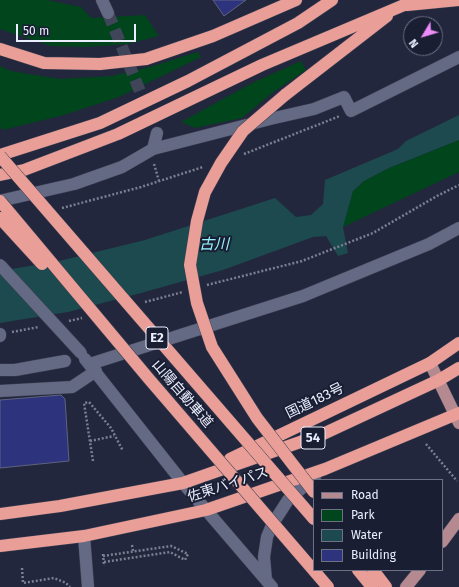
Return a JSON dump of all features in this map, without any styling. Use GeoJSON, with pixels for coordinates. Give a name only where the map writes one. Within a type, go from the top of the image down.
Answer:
{"type":"FeatureCollection","features":[{"type":"Feature","properties":{"kind":"highway"},"geometry":{"type":"LineString","coordinates":[[0,50],[44,63],[100,64],[146,59],[213,36],[296,0]]}},
{"type":"Feature","properties":{"kind":"highway"},"geometry":{"type":"LineString","coordinates":[[0,156],[100,123],[188,81],[298,23],[332,0]]}},
{"type":"Feature","properties":{"kind":"highway"},"geometry":{"type":"LineString","coordinates":[[0,175],[24,170],[118,134],[262,65],[407,2],[416,0]]}},
{"type":"Feature","properties":{"kind":"highway"},"geometry":{"type":"LineString","coordinates":[[313,491],[257,418],[212,347],[197,303],[190,266],[197,221],[205,192],[243,131],[285,94],[407,2],[427,0]]}},
{"type":"Feature","properties":{"kind":"highway"},"geometry":{"type":"LineString","coordinates":[[407,2],[459,0]]}},
{"type":"Feature","properties":{"kind":"highway","name":"山陽自動車道"},"geometry":{"type":"LineString","coordinates":[[0,156],[313,518]]}},
{"type":"Feature","properties":{"kind":"highway","name":"山陽自動車道"},"geometry":{"type":"LineString","coordinates":[[0,201],[149,379],[313,570]]}},
{"type":"Feature","properties":{"kind":"highway"},"geometry":{"type":"LineString","coordinates":[[0,218],[149,379]]}},
{"type":"Feature","properties":{"kind":"highway","name":"国道183号"},"geometry":{"type":"LineString","coordinates":[[183,483],[430,363],[459,343]]}},
{"type":"Feature","properties":{"kind":"highway","name":"54"},"geometry":{"type":"LineString","coordinates":[[439,380],[459,368]]}},
{"type":"Feature","properties":{"kind":"highway","name":"佐東バイパス"},"geometry":{"type":"LineString","coordinates":[[0,514],[60,506],[183,483],[323,434],[439,380]]}},
{"type":"Feature","properties":{"kind":"highway","name":"佐東バイパス"},"geometry":{"type":"LineString","coordinates":[[0,546],[84,536],[206,510],[325,469],[458,417]]}},
{"type":"Feature","properties":{"kind":"highway","name":"山陽自動車道"},"geometry":{"type":"LineString","coordinates":[[314,571],[328,587]]}},
{"type":"Feature","properties":{"kind":"highway"},"geometry":{"type":"LineString","coordinates":[[359,571],[372,587]]}},
{"type":"Feature","properties":{"kind":"highway"},"geometry":{"type":"LineString","coordinates":[[374,571],[386,587]]}},
{"type":"Feature","properties":{"kind":"main road"},"geometry":{"type":"LineString","coordinates":[[430,363],[458,417]]}},
{"type":"Feature","properties":{"kind":"main road"},"geometry":{"type":"LineString","coordinates":[[443,541],[459,519]]}},
{"type":"Feature","properties":{"kind":"main road"},"geometry":{"type":"LineString","coordinates":[[406,587],[419,571]]}},
{"type":"Feature","properties":{"kind":"street"},"geometry":{"type":"LineString","coordinates":[[102,0],[108,13]]}},
{"type":"Feature","properties":{"kind":"street"},"geometry":{"type":"LineString","coordinates":[[0,201],[74,184],[153,154],[270,119],[314,109],[344,97],[351,111],[459,57]]}},
{"type":"Feature","properties":{"kind":"street"},"geometry":{"type":"LineString","coordinates":[[153,154],[157,133]]}},
{"type":"Feature","properties":{"kind":"street"},"geometry":{"type":"LineString","coordinates":[[0,391],[72,387],[93,368],[302,296],[429,244],[459,228]]}},
{"type":"Feature","properties":{"kind":"street"},"geometry":{"type":"LineString","coordinates":[[0,265],[93,368],[183,483],[269,583]]}},
{"type":"Feature","properties":{"kind":"street"},"geometry":{"type":"LineString","coordinates":[[0,370],[15,370],[65,362]]}},
{"type":"Feature","properties":{"kind":"street"},"geometry":{"type":"LineString","coordinates":[[269,583],[264,557],[267,537],[272,525],[288,500],[325,469]]}},
{"type":"Feature","properties":{"kind":"street"},"geometry":{"type":"LineString","coordinates":[[84,536],[88,587]]}},
{"type":"Feature","properties":{"kind":"path"},"geometry":{"type":"LineString","coordinates":[[241,155],[351,111]]}},
{"type":"Feature","properties":{"kind":"path"},"geometry":{"type":"LineString","coordinates":[[153,154],[159,181]]}},
{"type":"Feature","properties":{"kind":"path"},"geometry":{"type":"LineString","coordinates":[[60,209],[204,167]]}},
{"type":"Feature","properties":{"kind":"path"},"geometry":{"type":"LineString","coordinates":[[206,285],[302,261],[373,233],[459,185]]}},
{"type":"Feature","properties":{"kind":"path"},"geometry":{"type":"LineString","coordinates":[[139,304],[184,292]]}},
{"type":"Feature","properties":{"kind":"path"},"geometry":{"type":"LineString","coordinates":[[66,322],[87,317]]}},
{"type":"Feature","properties":{"kind":"path"},"geometry":{"type":"LineString","coordinates":[[0,335],[44,326]]}},
{"type":"Feature","properties":{"kind":"path"},"geometry":{"type":"LineString","coordinates":[[93,461],[84,403],[89,402],[111,428],[123,451]]}},
{"type":"Feature","properties":{"kind":"path"},"geometry":{"type":"LineString","coordinates":[[90,441],[114,436]]}},
{"type":"Feature","properties":{"kind":"path"},"geometry":{"type":"LineString","coordinates":[[426,444],[458,481]]}},
{"type":"Feature","properties":{"kind":"path"},"geometry":{"type":"LineString","coordinates":[[132,545],[133,551]]}},
{"type":"Feature","properties":{"kind":"path"},"geometry":{"type":"LineString","coordinates":[[104,562],[170,552],[185,560],[188,554],[171,546],[103,555],[104,566]]}},
{"type":"Feature","properties":{"kind":"path"},"geometry":{"type":"LineString","coordinates":[[22,568],[23,583],[54,578],[66,583],[70,587]]}},
{"type":"Feature","properties":{"kind":"green space"},"geometry":{"type":"Polygon","coordinates":[[[0,0],[47,0],[81,7],[91,18],[145,15],[159,36],[128,44],[86,47],[51,46],[0,29],[0,0]]]}},
{"type":"Feature","properties":{"kind":"green space"},"geometry":{"type":"Polygon","coordinates":[[[198,52],[201,57],[119,97],[64,115],[3,130],[0,127],[0,66],[11,71],[60,79],[112,76],[153,66],[198,52]]]}},
{"type":"Feature","properties":{"kind":"green space"},"geometry":{"type":"Polygon","coordinates":[[[301,61],[306,70],[272,93],[242,118],[195,128],[181,122],[252,83],[301,61]]]}},
{"type":"Feature","properties":{"kind":"green space"},"geometry":{"type":"Polygon","coordinates":[[[459,140],[459,172],[343,227],[353,191],[364,181],[389,168],[459,140]]]}},
{"type":"Feature","properties":{"kind":"water","name":"古川"},"geometry":{"type":"Polygon","coordinates":[[[459,115],[459,140],[389,168],[364,181],[353,191],[343,227],[348,253],[338,256],[326,236],[313,237],[223,270],[141,293],[68,312],[0,323],[0,271],[59,261],[145,240],[275,198],[296,217],[311,215],[323,204],[325,180],[398,149],[406,141],[459,115]]]}},
{"type":"Feature","properties":{"kind":"building"},"geometry":{"type":"Polygon","coordinates":[[[213,0],[246,0],[224,16],[213,0]]]}},
{"type":"Feature","properties":{"kind":"building"},"geometry":{"type":"Polygon","coordinates":[[[61,395],[65,399],[69,461],[0,468],[0,400],[61,395]]]}},
{"type":"Feature","properties":{"kind":"tunnel"},"geometry":{"type":"LineString","coordinates":[[108,13],[157,133]]}}]}
